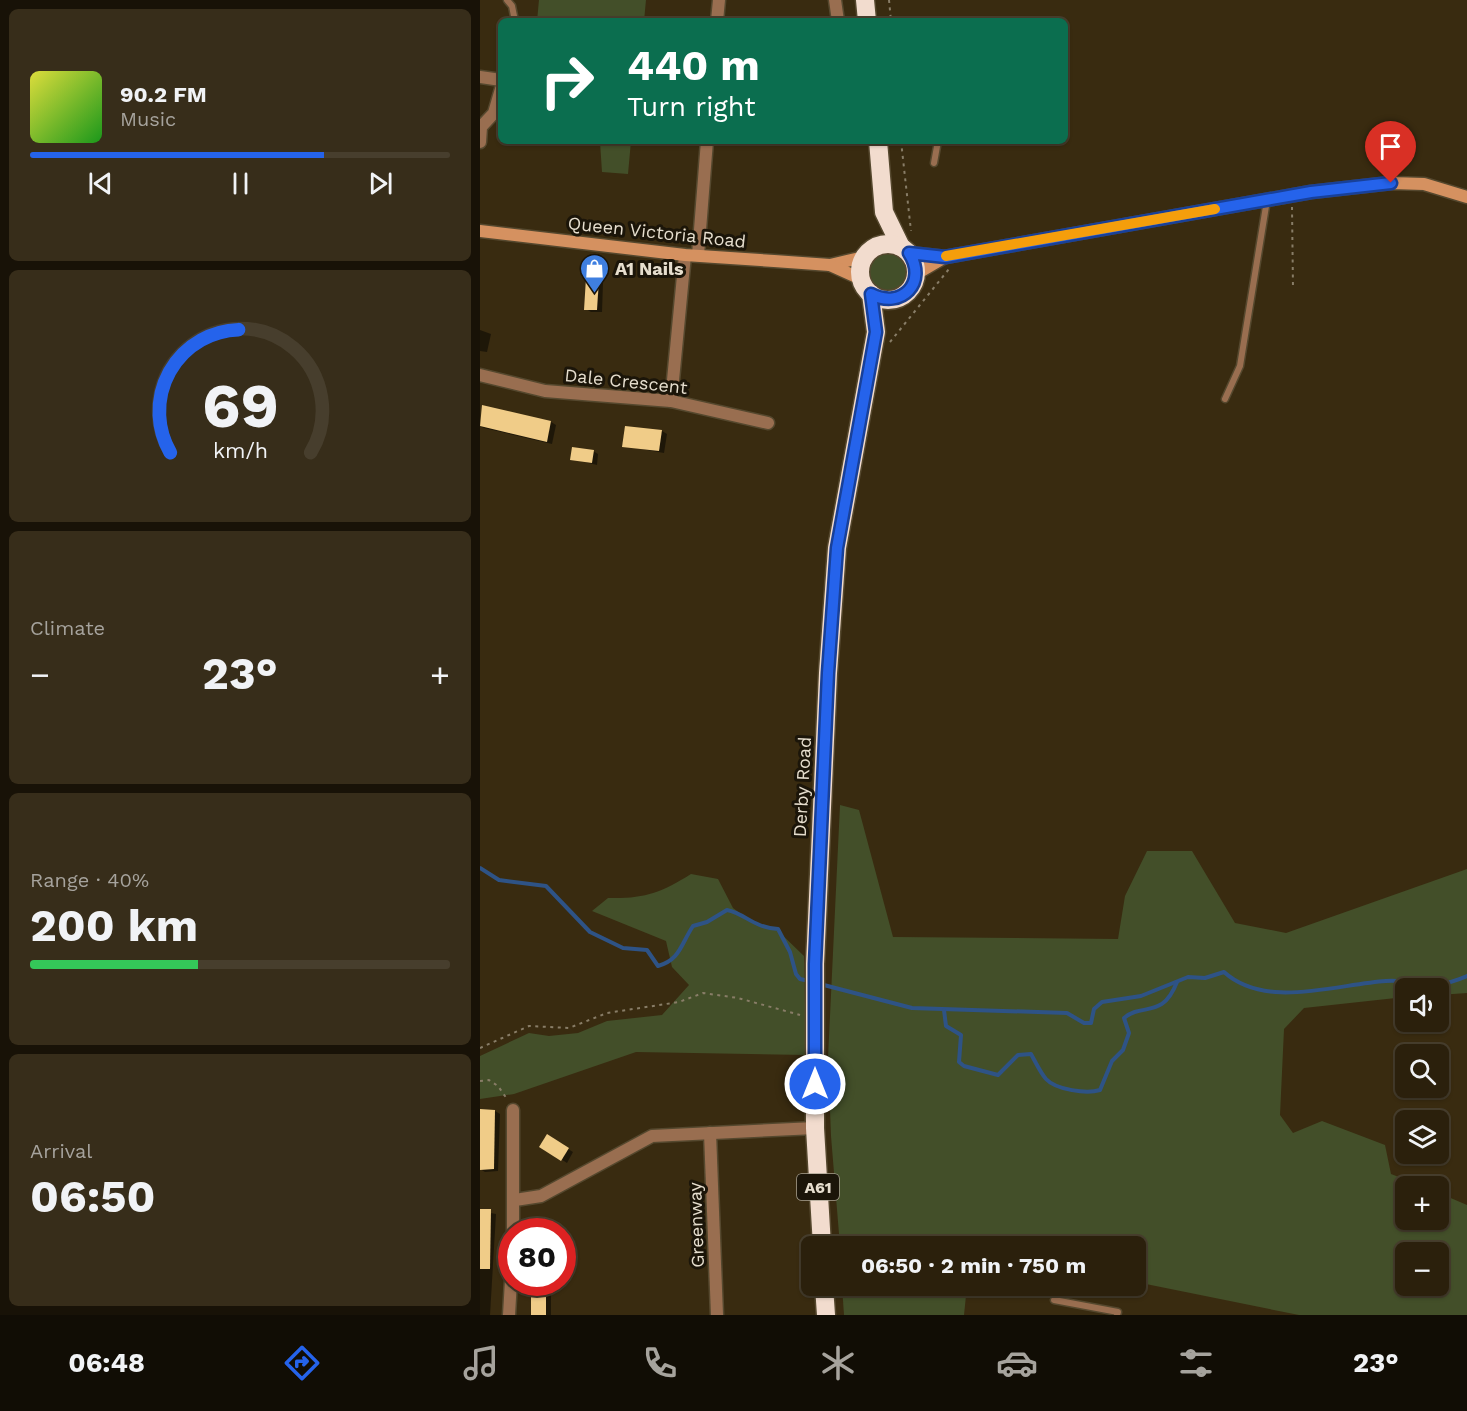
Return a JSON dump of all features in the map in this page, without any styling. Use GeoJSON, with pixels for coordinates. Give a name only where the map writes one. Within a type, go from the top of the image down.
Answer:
{"type":"FeatureCollection","features":[{"type":"Feature","properties":{"kind":"highway"},"geometry":{"type":"LineString","coordinates":[[866,0],[867,18]]}},
{"type":"Feature","properties":{"kind":"highway"},"geometry":{"type":"LineString","coordinates":[[878,144],[884,212],[868,253],[866,287],[888,300],[897,298],[913,284],[916,267],[907,246],[884,212]]}},
{"type":"Feature","properties":{"kind":"highway"},"geometry":{"type":"LineString","coordinates":[[868,253],[886,244],[907,246]]}},
{"type":"Feature","properties":{"kind":"highway","name":"Derby Road"},"geometry":{"type":"LineString","coordinates":[[866,287],[876,332]]}},
{"type":"Feature","properties":{"kind":"highway","name":"Derby Road"},"geometry":{"type":"LineString","coordinates":[[821,1236],[815,1128],[815,964],[828,673],[837,548],[876,332],[897,298]]}},
{"type":"Feature","properties":{"kind":"highway"},"geometry":{"type":"LineString","coordinates":[[825,1296],[826,1315]]}},
{"type":"Feature","properties":{"kind":"street"},"geometry":{"type":"LineString","coordinates":[[717,18],[719,0]]}},
{"type":"Feature","properties":{"kind":"street"},"geometry":{"type":"LineString","coordinates":[[835,0],[837,18]]}},
{"type":"Feature","properties":{"kind":"street"},"geometry":{"type":"LineString","coordinates":[[480,77],[498,80]]}},
{"type":"Feature","properties":{"kind":"street"},"geometry":{"type":"LineString","coordinates":[[480,142],[481,127],[494,113],[498,99]]}},
{"type":"Feature","properties":{"kind":"street"},"geometry":{"type":"LineString","coordinates":[[671,401],[707,144]]}},
{"type":"Feature","properties":{"kind":"street"},"geometry":{"type":"LineString","coordinates":[[916,274],[950,260],[1292,196],[1391,183],[1424,184],[1467,197]]}},
{"type":"Feature","properties":{"kind":"street","name":"Queen Victoria Road"},"geometry":{"type":"LineString","coordinates":[[480,231],[692,255],[830,265],[868,253]]}},
{"type":"Feature","properties":{"kind":"street"},"geometry":{"type":"LineString","coordinates":[[907,246],[950,260]]}},
{"type":"Feature","properties":{"kind":"street","name":"Queen Victoria Road"},"geometry":{"type":"LineString","coordinates":[[830,265],[866,287]]}},
{"type":"Feature","properties":{"kind":"street","name":"Dale Crescent"},"geometry":{"type":"LineString","coordinates":[[480,375],[545,391],[671,401],[768,423]]}},
{"type":"Feature","properties":{"kind":"street"},"geometry":{"type":"LineString","coordinates":[[513,1110],[513,1218]]}},
{"type":"Feature","properties":{"kind":"street"},"geometry":{"type":"LineString","coordinates":[[514,1200],[541,1196],[652,1136],[815,1128]]}},
{"type":"Feature","properties":{"kind":"street","name":"Greenway"},"geometry":{"type":"LineString","coordinates":[[710,1133],[717,1315]]}},
{"type":"Feature","properties":{"kind":"street"},"geometry":{"type":"LineString","coordinates":[[509,1315],[510,1296]]}},
{"type":"Feature","properties":{"kind":"lane"},"geometry":{"type":"LineString","coordinates":[[507,0],[512,6],[514,18]]}},
{"type":"Feature","properties":{"kind":"lane"},"geometry":{"type":"LineString","coordinates":[[934,163],[937,144]]}},
{"type":"Feature","properties":{"kind":"lane"},"geometry":{"type":"LineString","coordinates":[[1225,399],[1240,366],[1268,200]]}},
{"type":"Feature","properties":{"kind":"lane"},"geometry":{"type":"LineString","coordinates":[[1054,1300],[1118,1312],[1117,1315]]}},
{"type":"Feature","properties":{"kind":"path"},"geometry":{"type":"LineString","coordinates":[[889,0],[891,18]]}},
{"type":"Feature","properties":{"kind":"path"},"geometry":{"type":"LineString","coordinates":[[901,144],[907,246]]}},
{"type":"Feature","properties":{"kind":"path"},"geometry":{"type":"LineString","coordinates":[[1292,196],[1293,289]]}},
{"type":"Feature","properties":{"kind":"path"},"geometry":{"type":"LineString","coordinates":[[886,350],[950,260]]}},
{"type":"Feature","properties":{"kind":"path"},"geometry":{"type":"LineString","coordinates":[[480,1048],[529,1026],[569,1028],[607,1013],[670,1004],[703,993],[738,998],[786,1013],[815,1017]]}},
{"type":"Feature","properties":{"kind":"path"},"geometry":{"type":"LineString","coordinates":[[480,1081],[489,1080],[498,1086],[513,1110]]}},
{"type":"Feature","properties":{"kind":"green space"},"geometry":{"type":"Polygon","coordinates":[[[539,0],[646,0],[644,18],[537,18],[539,0]]]}},
{"type":"Feature","properties":{"kind":"green space"},"geometry":{"type":"Polygon","coordinates":[[[600,144],[631,144],[628,174],[602,172],[600,144]]]}},
{"type":"Feature","properties":{"kind":"green space"},"geometry":{"type":"Polygon","coordinates":[[[888,252],[896,253],[902,258],[907,264],[907,280],[902,286],[896,291],[888,292],[880,291],[874,286],[869,280],[868,272],[869,264],[874,258],[880,253],[888,252]]]}},
{"type":"Feature","properties":{"kind":"green space"},"geometry":{"type":"Polygon","coordinates":[[[840,805],[859,810],[893,937],[1118,939],[1125,896],[1147,851],[1192,851],[1235,923],[1286,933],[1467,869],[1467,993],[1449,994],[1449,978],[1395,978],[1395,998],[1304,1008],[1284,1029],[1280,1115],[1293,1133],[1322,1121],[1385,1145],[1391,1174],[1396,1176],[1395,1230],[1449,1230],[1449,1197],[1467,1205],[1467,1315],[1299,1315],[1146,1284],[1146,1236],[839,1236],[831,1136],[828,1058],[840,805]]]}},
{"type":"Feature","properties":{"kind":"green space"},"geometry":{"type":"Polygon","coordinates":[[[691,874],[718,879],[733,908],[753,923],[775,928],[804,956],[806,1055],[636,1052],[514,1094],[480,1099],[480,1056],[529,1033],[549,1036],[578,1033],[607,1021],[662,1015],[689,985],[672,967],[666,941],[592,911],[608,898],[651,894],[691,874]]]}},
{"type":"Feature","properties":{"kind":"green space"},"geometry":{"type":"Polygon","coordinates":[[[843,1296],[966,1296],[964,1315],[844,1315],[843,1296]]]}},
{"type":"Feature","properties":{"kind":"building"},"geometry":{"type":"Polygon","coordinates":[[[586,278],[599,279],[597,310],[584,310],[586,278]]]}},
{"type":"Feature","properties":{"kind":"building"},"geometry":{"type":"Polygon","coordinates":[[[482,405],[551,421],[547,442],[480,426],[482,405]]]}},
{"type":"Feature","properties":{"kind":"building"},"geometry":{"type":"Polygon","coordinates":[[[625,426],[662,430],[659,451],[622,447],[625,426]]]}},
{"type":"Feature","properties":{"kind":"building"},"geometry":{"type":"Polygon","coordinates":[[[572,447],[594,450],[592,463],[570,460],[572,447]]]}},
{"type":"Feature","properties":{"kind":"building"},"geometry":{"type":"Polygon","coordinates":[[[480,1109],[495,1110],[494,1169],[480,1170],[480,1109]]]}},
{"type":"Feature","properties":{"kind":"building"},"geometry":{"type":"Polygon","coordinates":[[[547,1134],[569,1148],[561,1161],[539,1147],[547,1134]]]}},
{"type":"Feature","properties":{"kind":"building"},"geometry":{"type":"Polygon","coordinates":[[[480,1209],[491,1209],[490,1269],[480,1269],[480,1209]]]}},
{"type":"Feature","properties":{"kind":"building"},"geometry":{"type":"Polygon","coordinates":[[[531,1296],[546,1296],[546,1315],[531,1315],[531,1296]]]}},
{"type":"Feature","properties":{"kind":"waterway"},"geometry":{"type":"LineString","coordinates":[[480,868],[499,880],[546,886],[590,932],[623,948],[647,950],[658,966],[676,955],[693,926],[707,922],[727,910],[734,912],[762,926],[778,929],[790,952],[796,974],[800,979],[809,981]]}},
{"type":"Feature","properties":{"kind":"waterway"},"geometry":{"type":"LineString","coordinates":[[820,984],[912,1008],[1067,1013],[1084,1023],[1091,1023],[1094,1009],[1102,1002],[1141,996],[1188,977],[1205,978],[1224,972],[1241,983],[1260,990],[1281,992],[1302,992],[1386,981],[1433,985],[1467,976]]}},
{"type":"Feature","properties":{"kind":"waterway"},"geometry":{"type":"LineString","coordinates":[[944,1010],[946,1026],[961,1035],[959,1062],[964,1066],[998,1075],[1018,1055],[1031,1054],[1046,1079],[1051,1083],[1072,1090],[1094,1091],[1100,1090],[1112,1061],[1123,1050],[1129,1033],[1124,1018],[1131,1013],[1159,1006],[1171,994],[1177,982]]}},
{"type":"Feature","properties":{"kind":"slow traffic"},"geometry":{"type":"LineString","coordinates":[[946,256],[1215,209]]}},
{"type":"Feature","properties":{"kind":"place","name":"A1 Nails"},"geometry":{"type":"Point","coordinates":[594,294]}},
{"type":"Feature","properties":{"kind":"route"},"geometry":{"type":"LineString","coordinates":[[815,1084],[815,964],[828,673],[837,548],[876,332],[871,294],[888,300],[907,293],[916,274],[916,267],[909,253],[945,257],[1311,192],[1391,183]]}}]}
